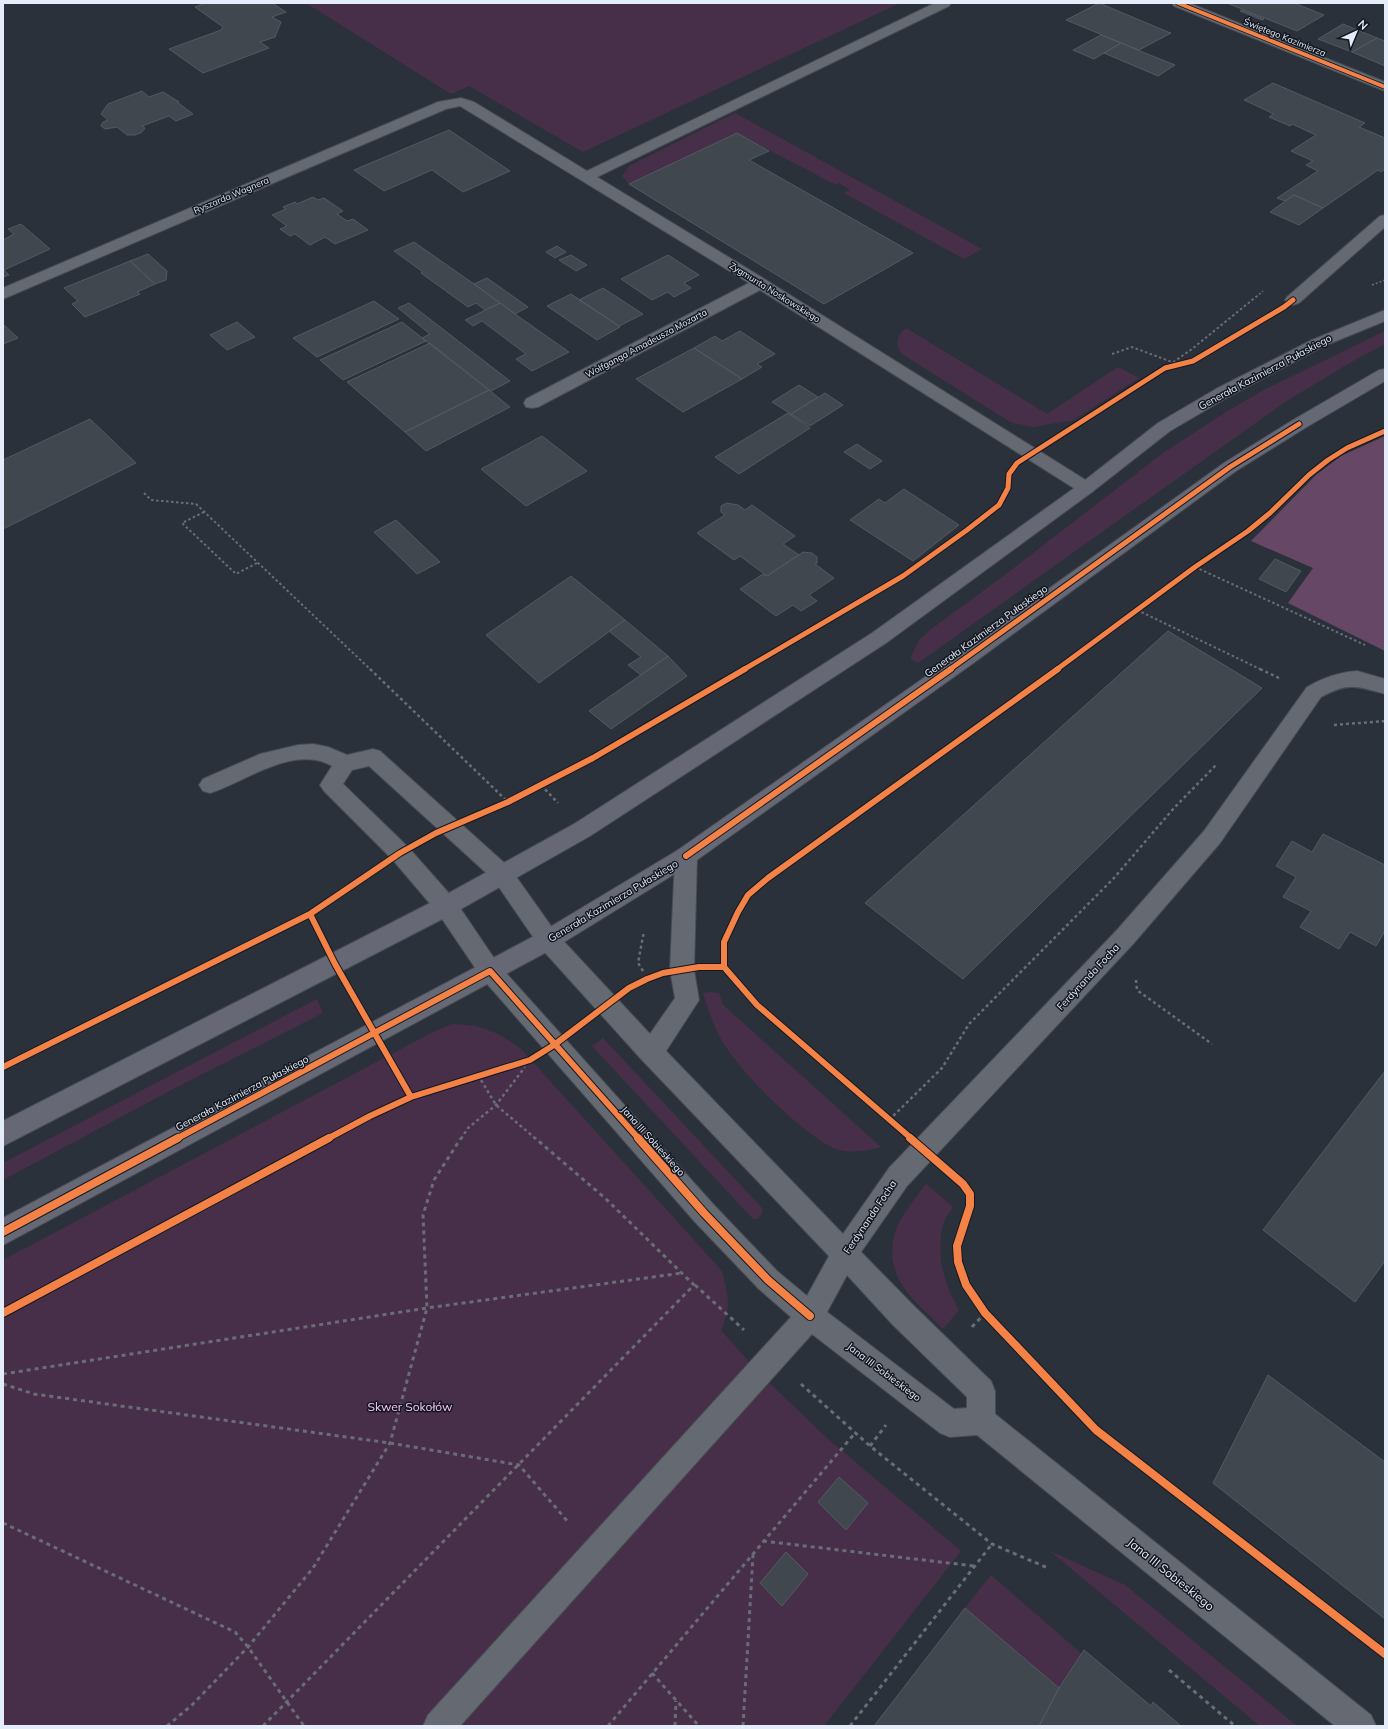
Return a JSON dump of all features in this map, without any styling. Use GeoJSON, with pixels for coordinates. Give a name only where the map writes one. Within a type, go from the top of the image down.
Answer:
{"type":"FeatureCollection","features":[{"type":"Feature","properties":{"kind":"main road","name":"Generała Kazimierza Pułaskiego"},"geometry":{"type":"LineString","coordinates":[[3,1134],[446,906],[582,830],[879,638],[1086,488],[1164,427],[1222,393],[1318,343],[1385,315]]}},
{"type":"Feature","properties":{"kind":"main road","name":"Generała Kazimierza Pułaskiego"},"geometry":{"type":"LineString","coordinates":[[3,1232],[548,940],[686,856],[964,659],[1230,467],[1299,424],[1385,374]]}},
{"type":"Feature","properties":{"kind":"street"},"geometry":{"type":"LineString","coordinates":[[588,176],[945,3]]}},
{"type":"Feature","properties":{"kind":"street","name":"Świętego Kazimierza"},"geometry":{"type":"LineString","coordinates":[[1178,3],[1385,87]]}},
{"type":"Feature","properties":{"kind":"street","name":"Zygmunta Noskowskiego"},"geometry":{"type":"LineString","coordinates":[[461,102],[469,105],[588,176],[1086,488]]}},
{"type":"Feature","properties":{"kind":"street","name":"Ryszarda Wagnera"},"geometry":{"type":"LineString","coordinates":[[3,294],[443,105],[461,102]]}},
{"type":"Feature","properties":{"kind":"street"},"geometry":{"type":"LineString","coordinates":[[1293,300],[1385,219]]}},
{"type":"Feature","properties":{"kind":"street","name":"Wolfganga Amadeusza Mozarta"},"geometry":{"type":"LineString","coordinates":[[532,404],[760,283]]}},
{"type":"Feature","properties":{"kind":"street","name":"Ferdynanda Focha"},"geometry":{"type":"LineString","coordinates":[[439,1726],[810,1316],[844,1254],[898,1177],[1120,942],[1212,837],[1314,692],[1328,684],[1350,678],[1371,680],[1385,687]]}},
{"type":"Feature","properties":{"kind":"street"},"geometry":{"type":"LineString","coordinates":[[210,785],[272,757],[300,752],[328,756],[345,764],[373,757],[502,874],[548,940],[651,1052],[945,1358],[981,1391],[981,1421]]}},
{"type":"Feature","properties":{"kind":"street","name":"Jana III Sobieskiego"},"geometry":{"type":"LineString","coordinates":[[345,764],[331,785],[400,853],[446,906],[490,971],[704,1213],[768,1280],[810,1316],[950,1423],[981,1421],[1360,1726]]}},
{"type":"Feature","properties":{"kind":"street"},"geometry":{"type":"LineString","coordinates":[[651,1052],[687,1000],[682,970],[686,856]]}},
{"type":"Feature","properties":{"kind":"path"},"geometry":{"type":"LineString","coordinates":[[1112,354],[1132,347],[1173,363]]}},
{"type":"Feature","properties":{"kind":"path"},"geometry":{"type":"LineString","coordinates":[[1165,368],[1186,363]]}},
{"type":"Feature","properties":{"kind":"path"},"geometry":{"type":"LineString","coordinates":[[144,493],[151,500],[196,504],[508,802]]}},
{"type":"Feature","properties":{"kind":"path"},"geometry":{"type":"LineString","coordinates":[[204,512],[182,523],[236,574],[257,563]]}},
{"type":"Feature","properties":{"kind":"path"},"geometry":{"type":"LineString","coordinates":[[1195,567],[1366,645]]}},
{"type":"Feature","properties":{"kind":"path"},"geometry":{"type":"LineString","coordinates":[[1137,610],[1288,682]]}},
{"type":"Feature","properties":{"kind":"path"},"geometry":{"type":"LineString","coordinates":[[1333,725],[1385,721]]}},
{"type":"Feature","properties":{"kind":"path"},"geometry":{"type":"LineString","coordinates":[[889,1120],[942,1068],[969,1024],[1114,878],[1174,808],[1223,759]]}},
{"type":"Feature","properties":{"kind":"path"},"geometry":{"type":"LineString","coordinates":[[541,785],[559,804]]}},
{"type":"Feature","properties":{"kind":"path"},"geometry":{"type":"LineString","coordinates":[[644,929],[638,963],[644,973]]}},
{"type":"Feature","properties":{"kind":"path"},"geometry":{"type":"LineString","coordinates":[[1136,977],[1137,990],[1212,1044]]}},
{"type":"Feature","properties":{"kind":"path"},"geometry":{"type":"LineString","coordinates":[[166,1726],[192,1705],[248,1647],[313,1568],[390,1443],[427,1308],[423,1215],[434,1180],[468,1128],[496,1105],[526,1066]]}},
{"type":"Feature","properties":{"kind":"path"},"geometry":{"type":"LineString","coordinates":[[478,1075],[496,1105],[606,1199],[694,1285],[870,1446],[992,1544],[1048,1568]]}},
{"type":"Feature","properties":{"kind":"path"},"geometry":{"type":"LineString","coordinates":[[3,1374],[427,1308],[682,1273]]}},
{"type":"Feature","properties":{"kind":"path"},"geometry":{"type":"LineString","coordinates":[[263,1726],[694,1285]]}},
{"type":"Feature","properties":{"kind":"path"},"geometry":{"type":"LineString","coordinates":[[3,1384],[34,1394],[390,1443],[518,1465],[596,1553]]}},
{"type":"Feature","properties":{"kind":"path"},"geometry":{"type":"LineString","coordinates":[[870,1446],[886,1426]]}},
{"type":"Feature","properties":{"kind":"path"},"geometry":{"type":"LineString","coordinates":[[608,1726],[762,1541],[855,1433]]}},
{"type":"Feature","properties":{"kind":"path"},"geometry":{"type":"LineString","coordinates":[[3,1523],[235,1632],[248,1647],[304,1726]]}},
{"type":"Feature","properties":{"kind":"path"},"geometry":{"type":"LineString","coordinates":[[762,1541],[975,1566]]}},
{"type":"Feature","properties":{"kind":"path"},"geometry":{"type":"LineString","coordinates":[[850,1726],[992,1544]]}},
{"type":"Feature","properties":{"kind":"path"},"geometry":{"type":"LineString","coordinates":[[743,1726],[753,1553]]}},
{"type":"Feature","properties":{"kind":"path"},"geometry":{"type":"LineString","coordinates":[[1169,1670],[1235,1726]]}},
{"type":"Feature","properties":{"kind":"path"},"geometry":{"type":"LineString","coordinates":[[652,1674],[699,1726]]}},
{"type":"Feature","properties":{"kind":"path"},"geometry":{"type":"LineString","coordinates":[[675,1726],[676,1701]]}},
{"type":"Feature","properties":{"kind":"green space"},"geometry":{"type":"Polygon","coordinates":[[[306,3],[900,3],[583,152],[469,86],[451,94],[306,3]]]}},
{"type":"Feature","properties":{"kind":"green space"},"geometry":{"type":"Polygon","coordinates":[[[735,113],[982,249],[964,259],[844,193],[850,190],[839,183],[836,185],[737,133],[629,184],[622,176],[629,166],[735,113]]]}},
{"type":"Feature","properties":{"kind":"green space"},"geometry":{"type":"Polygon","coordinates":[[[906,328],[1047,414],[1118,367],[1139,378],[1074,420],[1033,427],[1012,423],[902,354],[898,347],[898,337],[906,328]]]}},
{"type":"Feature","properties":{"kind":"green space"},"geometry":{"type":"Polygon","coordinates":[[[1385,331],[1385,344],[1353,361],[1285,402],[918,663],[910,659],[919,640],[930,630],[1002,577],[1163,453],[1226,412],[1262,391],[1385,331]]]}},
{"type":"Feature","properties":{"kind":"green space"},"geometry":{"type":"Polygon","coordinates":[[[703,993],[719,993],[723,1005],[881,1147],[858,1151],[842,1151],[836,1149],[808,1131],[774,1102],[743,1069],[722,1041],[711,1018],[703,993]]]}},
{"type":"Feature","properties":{"kind":"green space"},"geometry":{"type":"Polygon","coordinates":[[[317,999],[323,1013],[177,1087],[3,1180],[3,1163],[317,999]]]}},
{"type":"Feature","properties":{"kind":"green space","name":"Skwer Sokołów"},"geometry":{"type":"Polygon","coordinates":[[[453,1024],[473,1026],[490,1030],[521,1049],[722,1271],[728,1307],[721,1330],[758,1372],[828,1439],[961,1551],[824,1726],[3,1726],[3,1260],[435,1031],[453,1024]]]}},
{"type":"Feature","properties":{"kind":"green space"},"geometry":{"type":"Polygon","coordinates":[[[603,1038],[762,1208],[762,1214],[757,1219],[753,1219],[592,1046],[603,1038]]]}},
{"type":"Feature","properties":{"kind":"green space"},"geometry":{"type":"Polygon","coordinates":[[[926,1184],[953,1207],[944,1223],[940,1248],[943,1270],[949,1290],[959,1310],[943,1329],[911,1297],[897,1274],[893,1261],[893,1247],[898,1225],[926,1184]]]}},
{"type":"Feature","properties":{"kind":"green space"},"geometry":{"type":"Polygon","coordinates":[[[1050,1551],[1125,1585],[1297,1726],[1260,1726],[1050,1551]]]}},
{"type":"Feature","properties":{"kind":"green space"},"geometry":{"type":"Polygon","coordinates":[[[991,1575],[1082,1654],[1059,1688],[965,1608],[991,1575]]]}},
{"type":"Feature","properties":{"kind":"shaded area"},"geometry":{"type":"Polygon","coordinates":[[[1385,436],[1385,651],[1288,603],[1313,568],[1251,541],[1316,475],[1341,456],[1385,436]]]}},
{"type":"Feature","properties":{"kind":"building"},"geometry":{"type":"Polygon","coordinates":[[[206,3],[272,3],[286,12],[272,17],[281,22],[275,37],[260,42],[269,48],[203,73],[169,49],[221,30],[223,27],[195,7],[206,3]]]}},
{"type":"Feature","properties":{"kind":"building"},"geometry":{"type":"Polygon","coordinates":[[[1099,3],[1171,33],[1139,50],[1066,20],[1099,3]]]}},
{"type":"Feature","properties":{"kind":"building"},"geometry":{"type":"Polygon","coordinates":[[[1227,3],[1294,3],[1324,15],[1297,31],[1227,3]]]}},
{"type":"Feature","properties":{"kind":"building"},"geometry":{"type":"Polygon","coordinates":[[[1242,10],[1264,19],[1262,20],[1240,11],[1242,10]]]}},
{"type":"Feature","properties":{"kind":"building"},"geometry":{"type":"Polygon","coordinates":[[[1343,24],[1377,38],[1352,52],[1318,39],[1343,24]]]}},
{"type":"Feature","properties":{"kind":"building"},"geometry":{"type":"Polygon","coordinates":[[[1101,35],[1121,43],[1094,59],[1073,50],[1101,35]]]}},
{"type":"Feature","properties":{"kind":"building"},"geometry":{"type":"Polygon","coordinates":[[[1377,38],[1385,41],[1385,66],[1352,52],[1377,38]]]}},
{"type":"Feature","properties":{"kind":"building"},"geometry":{"type":"Polygon","coordinates":[[[1121,43],[1175,65],[1158,76],[1104,53],[1121,43]]]}},
{"type":"Feature","properties":{"kind":"building"},"geometry":{"type":"Polygon","coordinates":[[[1273,83],[1365,123],[1359,127],[1385,138],[1385,169],[1381,172],[1378,170],[1323,208],[1294,195],[1285,201],[1277,198],[1318,171],[1306,165],[1313,161],[1291,151],[1316,135],[1292,124],[1290,126],[1269,117],[1274,114],[1244,100],[1273,83]]]}},
{"type":"Feature","properties":{"kind":"building"},"geometry":{"type":"Polygon","coordinates":[[[142,91],[149,97],[163,92],[179,102],[177,102],[193,114],[176,121],[169,116],[142,126],[145,128],[142,132],[135,135],[127,135],[117,127],[105,129],[101,126],[103,122],[108,120],[101,114],[108,104],[142,91]]]}},
{"type":"Feature","properties":{"kind":"building"},"geometry":{"type":"Polygon","coordinates":[[[449,130],[510,171],[463,192],[432,170],[384,191],[354,170],[449,130]]]}},
{"type":"Feature","properties":{"kind":"building"},"geometry":{"type":"Polygon","coordinates":[[[737,133],[769,151],[749,160],[913,253],[824,304],[629,184],[737,133]]]}},
{"type":"Feature","properties":{"kind":"building"},"geometry":{"type":"Polygon","coordinates":[[[1294,195],[1323,208],[1299,225],[1270,212],[1294,195]]]}},
{"type":"Feature","properties":{"kind":"building"},"geometry":{"type":"Polygon","coordinates":[[[313,197],[318,200],[324,198],[343,211],[337,214],[347,221],[353,219],[368,230],[335,244],[325,237],[310,245],[295,234],[290,236],[280,229],[287,226],[272,215],[286,209],[283,207],[295,202],[297,204],[313,197]]]}},
{"type":"Feature","properties":{"kind":"building"},"geometry":{"type":"Polygon","coordinates":[[[21,224],[50,249],[4,270],[9,275],[3,277],[3,240],[14,234],[8,229],[21,224]]]}},
{"type":"Feature","properties":{"kind":"building"},"geometry":{"type":"Polygon","coordinates":[[[414,242],[500,303],[485,310],[476,303],[468,307],[421,273],[423,272],[394,251],[414,242]]]}},
{"type":"Feature","properties":{"kind":"building"},"geometry":{"type":"Polygon","coordinates":[[[557,246],[566,252],[555,258],[546,252],[557,246]]]}},
{"type":"Feature","properties":{"kind":"building"},"geometry":{"type":"Polygon","coordinates":[[[148,254],[167,271],[166,280],[155,284],[130,261],[148,254]]]}},
{"type":"Feature","properties":{"kind":"building"},"geometry":{"type":"Polygon","coordinates":[[[571,255],[587,265],[576,271],[559,260],[571,255]]]}},
{"type":"Feature","properties":{"kind":"building"},"geometry":{"type":"Polygon","coordinates":[[[668,255],[699,275],[684,283],[691,288],[674,297],[668,292],[652,300],[621,279],[668,255]]]}},
{"type":"Feature","properties":{"kind":"building"},"geometry":{"type":"Polygon","coordinates":[[[130,261],[155,284],[137,292],[140,294],[85,317],[72,304],[78,301],[64,288],[130,261]]]}},
{"type":"Feature","properties":{"kind":"building"},"geometry":{"type":"Polygon","coordinates":[[[487,278],[528,307],[515,314],[474,284],[487,278]]]}},
{"type":"Feature","properties":{"kind":"building"},"geometry":{"type":"Polygon","coordinates":[[[603,288],[643,314],[619,326],[579,300],[603,288]]]}},
{"type":"Feature","properties":{"kind":"building"},"geometry":{"type":"Polygon","coordinates":[[[571,294],[620,327],[597,340],[547,306],[571,294]]]}},
{"type":"Feature","properties":{"kind":"building"},"geometry":{"type":"Polygon","coordinates":[[[374,301],[399,319],[317,357],[293,338],[374,301]]]}},
{"type":"Feature","properties":{"kind":"building"},"geometry":{"type":"Polygon","coordinates":[[[409,303],[510,381],[491,391],[489,390],[422,338],[430,334],[398,308],[409,303]]]}},
{"type":"Feature","properties":{"kind":"building"},"geometry":{"type":"Polygon","coordinates":[[[500,303],[569,352],[532,371],[516,359],[526,354],[482,321],[473,326],[465,320],[500,303]]]}},
{"type":"Feature","properties":{"kind":"building"},"geometry":{"type":"Polygon","coordinates":[[[237,322],[255,337],[227,350],[210,335],[237,322]]]}},
{"type":"Feature","properties":{"kind":"building"},"geometry":{"type":"Polygon","coordinates":[[[402,322],[426,341],[343,380],[320,360],[402,322]]]}},
{"type":"Feature","properties":{"kind":"building"},"geometry":{"type":"Polygon","coordinates":[[[3,324],[18,338],[3,344],[3,324]]]}},
{"type":"Feature","properties":{"kind":"building"},"geometry":{"type":"Polygon","coordinates":[[[740,331],[775,354],[757,364],[762,367],[742,379],[694,348],[715,336],[722,341],[740,331]]]}},
{"type":"Feature","properties":{"kind":"building"},"geometry":{"type":"Polygon","coordinates":[[[430,343],[489,390],[405,432],[347,382],[430,343]]]}},
{"type":"Feature","properties":{"kind":"building"},"geometry":{"type":"Polygon","coordinates":[[[694,348],[742,379],[683,412],[636,379],[694,348]]]}},
{"type":"Feature","properties":{"kind":"building"},"geometry":{"type":"Polygon","coordinates":[[[799,385],[818,397],[791,414],[772,402],[799,385]]]}},
{"type":"Feature","properties":{"kind":"building"},"geometry":{"type":"Polygon","coordinates":[[[489,390],[510,407],[426,451],[405,432],[489,390]]]}},
{"type":"Feature","properties":{"kind":"building"},"geometry":{"type":"Polygon","coordinates":[[[825,393],[843,405],[810,426],[791,414],[825,393]]]}},
{"type":"Feature","properties":{"kind":"building"},"geometry":{"type":"Polygon","coordinates":[[[788,413],[810,428],[739,474],[715,457],[788,413]]]}},
{"type":"Feature","properties":{"kind":"building"},"geometry":{"type":"Polygon","coordinates":[[[90,419],[136,463],[3,529],[3,460],[90,419]]]}},
{"type":"Feature","properties":{"kind":"building"},"geometry":{"type":"Polygon","coordinates":[[[542,436],[587,471],[526,506],[481,469],[542,436]]]}},
{"type":"Feature","properties":{"kind":"building"},"geometry":{"type":"Polygon","coordinates":[[[857,444],[882,461],[870,469],[844,452],[857,444]]]}},
{"type":"Feature","properties":{"kind":"building"},"geometry":{"type":"Polygon","coordinates":[[[904,489],[959,525],[913,561],[850,520],[879,499],[885,503],[904,489]]]}},
{"type":"Feature","properties":{"kind":"building"},"geometry":{"type":"Polygon","coordinates":[[[727,503],[738,505],[745,510],[752,505],[795,536],[783,544],[799,555],[767,576],[740,556],[734,560],[697,533],[725,515],[721,512],[721,506],[727,503]]]}},
{"type":"Feature","properties":{"kind":"building"},"geometry":{"type":"Polygon","coordinates":[[[396,520],[440,562],[417,574],[374,532],[396,520]]]}},
{"type":"Feature","properties":{"kind":"building"},"geometry":{"type":"Polygon","coordinates":[[[803,552],[812,553],[817,557],[817,563],[815,564],[834,578],[809,595],[817,601],[801,611],[793,605],[776,616],[740,589],[763,574],[767,576],[803,552]]]}},
{"type":"Feature","properties":{"kind":"building"},"geometry":{"type":"Polygon","coordinates":[[[1275,559],[1301,571],[1286,592],[1259,579],[1275,559]]]}},
{"type":"Feature","properties":{"kind":"building"},"geometry":{"type":"Polygon","coordinates":[[[571,576],[625,620],[539,683],[486,635],[571,576]]]}},
{"type":"Feature","properties":{"kind":"building"},"geometry":{"type":"Polygon","coordinates":[[[625,620],[668,656],[641,675],[628,665],[641,657],[609,631],[625,620]]]}},
{"type":"Feature","properties":{"kind":"building"},"geometry":{"type":"Polygon","coordinates":[[[1168,631],[1262,688],[963,979],[865,903],[1168,631]]]}},
{"type":"Feature","properties":{"kind":"building"},"geometry":{"type":"Polygon","coordinates":[[[668,656],[687,676],[611,729],[589,711],[668,656]]]}},
{"type":"Feature","properties":{"kind":"building"},"geometry":{"type":"Polygon","coordinates":[[[1323,834],[1385,865],[1385,931],[1376,946],[1350,932],[1339,949],[1300,927],[1311,911],[1283,897],[1296,877],[1276,866],[1292,841],[1312,852],[1323,834]]]}},
{"type":"Feature","properties":{"kind":"building"},"geometry":{"type":"Polygon","coordinates":[[[1385,1071],[1385,1261],[1355,1302],[1263,1230],[1385,1071]]]}},
{"type":"Feature","properties":{"kind":"building"},"geometry":{"type":"Polygon","coordinates":[[[1268,1375],[1385,1462],[1385,1619],[1213,1483],[1268,1375]]]}},
{"type":"Feature","properties":{"kind":"building"},"geometry":{"type":"Polygon","coordinates":[[[839,1477],[868,1503],[846,1530],[818,1502],[839,1477]]]}},
{"type":"Feature","properties":{"kind":"building"},"geometry":{"type":"Polygon","coordinates":[[[786,1552],[808,1574],[782,1606],[760,1583],[786,1552]]]}},
{"type":"Feature","properties":{"kind":"building"},"geometry":{"type":"Polygon","coordinates":[[[965,1608],[1059,1688],[1039,1726],[874,1726],[965,1608]]]}},
{"type":"Feature","properties":{"kind":"building"},"geometry":{"type":"Polygon","coordinates":[[[1084,1650],[1151,1706],[1153,1702],[1181,1726],[1039,1726],[1059,1688],[1084,1650]]]}},
{"type":"Feature","properties":{"kind":"cycle path"},"geometry":{"type":"LineString","coordinates":[[1178,3],[1385,87]]}},
{"type":"Feature","properties":{"kind":"cycle path"},"geometry":{"type":"LineString","coordinates":[[3,1067],[310,914],[400,853],[436,833],[508,802],[593,758],[903,576],[999,505],[1008,488],[1009,474],[1017,463],[1165,368],[1193,361],[1284,307],[1293,300]]}},
{"type":"Feature","properties":{"kind":"cycle path"},"geometry":{"type":"LineString","coordinates":[[686,856],[965,659],[1230,467],[1299,424]]}},
{"type":"Feature","properties":{"kind":"cycle path"},"geometry":{"type":"LineString","coordinates":[[1385,431],[1347,448],[1328,460],[1309,475],[1270,513],[1248,531],[1195,567],[1004,709],[768,878],[748,895],[724,942],[724,967],[757,1005],[963,1184],[970,1194],[971,1200],[957,1246],[958,1262],[966,1285],[985,1313],[1096,1430],[1385,1654]]}},
{"type":"Feature","properties":{"kind":"cycle path"},"geometry":{"type":"LineString","coordinates":[[310,914],[335,964],[411,1097]]}},
{"type":"Feature","properties":{"kind":"cycle path"},"geometry":{"type":"LineString","coordinates":[[3,1313],[370,1116],[411,1097],[530,1060],[554,1045],[629,988],[647,979],[663,973],[699,967],[724,967]]}},
{"type":"Feature","properties":{"kind":"cycle path"},"geometry":{"type":"LineString","coordinates":[[3,1232],[490,971],[704,1213],[768,1280],[810,1316]]}}]}
